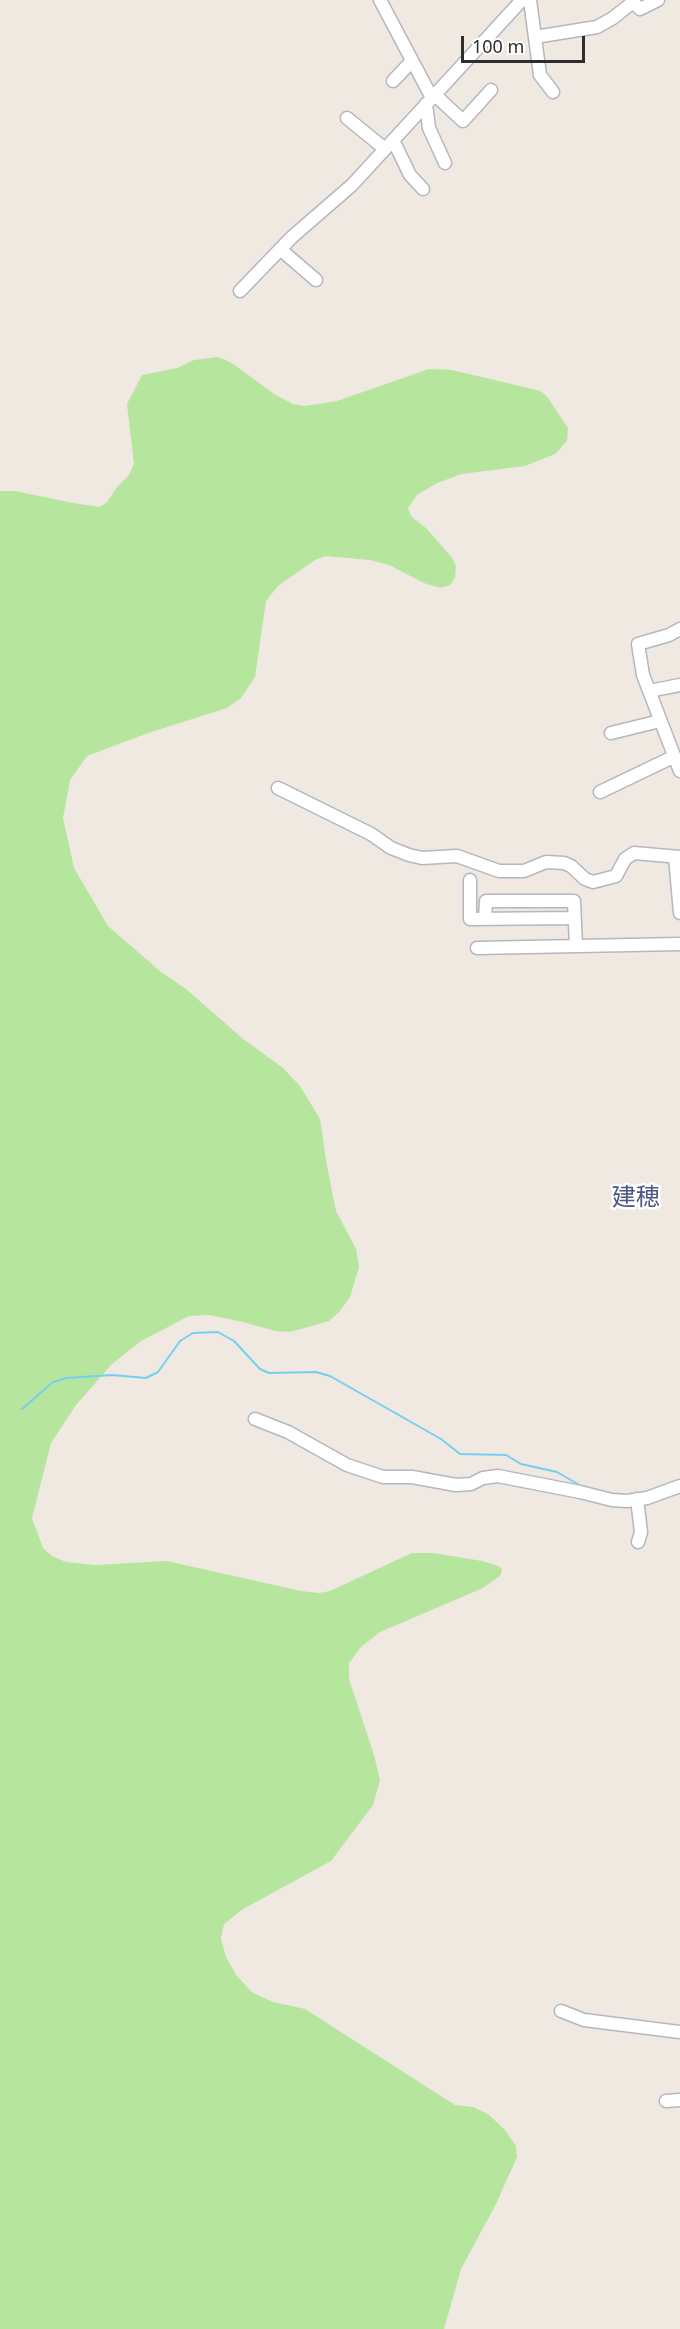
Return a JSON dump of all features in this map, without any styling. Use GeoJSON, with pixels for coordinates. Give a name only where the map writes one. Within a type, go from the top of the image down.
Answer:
{"type":"FeatureCollection","features":[{"type":"Feature","properties":{"kind":"street"},"geometry":{"type":"LineString","coordinates":[[380,0],[431,99],[463,121],[491,90]]}},
{"type":"Feature","properties":{"kind":"street"},"geometry":{"type":"LineString","coordinates":[[240,291],[280,249],[352,185],[522,0]]}},
{"type":"Feature","properties":{"kind":"street"},"geometry":{"type":"LineString","coordinates":[[530,0],[540,75],[553,92]]}},
{"type":"Feature","properties":{"kind":"street"},"geometry":{"type":"LineString","coordinates":[[535,38],[597,27],[633,2],[640,9],[658,0]]}},
{"type":"Feature","properties":{"kind":"street"},"geometry":{"type":"LineString","coordinates":[[393,81],[412,61]]}},
{"type":"Feature","properties":{"kind":"street"},"geometry":{"type":"LineString","coordinates":[[431,99],[429,128],[445,163]]}},
{"type":"Feature","properties":{"kind":"street"},"geometry":{"type":"LineString","coordinates":[[347,118],[389,144],[410,175],[423,189]]}},
{"type":"Feature","properties":{"kind":"street"},"geometry":{"type":"LineString","coordinates":[[280,249],[316,280]]}},
{"type":"Feature","properties":{"kind":"street"},"geometry":{"type":"LineString","coordinates":[[680,629],[669,635],[638,644],[640,664],[680,771]]}},
{"type":"Feature","properties":{"kind":"street"},"geometry":{"type":"LineString","coordinates":[[649,691],[680,684]]}},
{"type":"Feature","properties":{"kind":"street"},"geometry":{"type":"LineString","coordinates":[[611,733],[660,721]]}},
{"type":"Feature","properties":{"kind":"street"},"geometry":{"type":"LineString","coordinates":[[600,792],[673,757]]}},
{"type":"Feature","properties":{"kind":"street"},"geometry":{"type":"LineString","coordinates":[[278,788],[371,834],[391,848],[422,858],[458,856],[499,871],[524,871],[546,862],[564,863],[571,866],[585,879],[593,882],[616,876],[625,859],[634,853],[677,857],[680,913]]}},
{"type":"Feature","properties":{"kind":"street"},"geometry":{"type":"LineString","coordinates":[[470,880],[470,919],[574,918]]}},
{"type":"Feature","properties":{"kind":"street"},"geometry":{"type":"LineString","coordinates":[[485,919],[486,901],[573,901],[576,946]]}},
{"type":"Feature","properties":{"kind":"street"},"geometry":{"type":"LineString","coordinates":[[477,948],[680,944]]}},
{"type":"Feature","properties":{"kind":"street"},"geometry":{"type":"LineString","coordinates":[[255,1419],[288,1432],[347,1465],[383,1478],[412,1477],[456,1485],[471,1484],[483,1478],[498,1476],[612,1500],[637,1499],[680,1486]]}},
{"type":"Feature","properties":{"kind":"street"},"geometry":{"type":"LineString","coordinates":[[637,1499],[641,1532],[638,1542]]}},
{"type":"Feature","properties":{"kind":"street"},"geometry":{"type":"LineString","coordinates":[[561,2011],[584,2020],[680,2032]]}},
{"type":"Feature","properties":{"kind":"street"},"geometry":{"type":"LineString","coordinates":[[666,2100],[680,2100]]}},
{"type":"Feature","properties":{"kind":"green space"},"geometry":{"type":"Polygon","coordinates":[[[218,357],[232,363],[274,394],[293,404],[305,406],[337,401],[429,369],[452,370],[541,391],[568,428],[567,441],[555,454],[525,466],[462,474],[437,483],[417,495],[408,508],[411,516],[427,529],[452,558],[456,566],[455,578],[450,585],[440,588],[424,583],[389,565],[370,560],[325,556],[315,560],[278,586],[266,601],[255,677],[241,698],[227,708],[148,733],[87,756],[70,780],[63,818],[74,868],[108,926],[242,1038],[283,1068],[300,1086],[320,1119],[336,1211],[356,1249],[359,1267],[350,1297],[329,1321],[290,1332],[275,1331],[209,1315],[189,1316],[141,1341],[112,1364],[76,1405],[51,1443],[32,1518],[43,1548],[52,1556],[66,1562],[95,1565],[167,1561],[319,1593],[330,1591],[412,1553],[433,1553],[482,1561],[499,1566],[502,1570],[500,1576],[483,1588],[380,1632],[361,1647],[349,1663],[349,1679],[380,1780],[373,1805],[331,1861],[243,1909],[224,1924],[221,1939],[226,1957],[236,1975],[253,1993],[273,2002],[305,2009],[455,2105],[473,2107],[488,2114],[505,2130],[516,2146],[517,2157],[496,2204],[461,2269],[444,2329],[0,2329],[0,491],[15,491],[100,507],[107,502],[129,475],[134,464],[127,404],[142,375],[177,368],[194,360],[218,357]]]}},
{"type":"Feature","properties":{"kind":"waterway"},"geometry":{"type":"LineString","coordinates":[[22,1409],[53,1382],[66,1378],[112,1375],[146,1378],[158,1372],[180,1341],[193,1333],[218,1332],[234,1341],[260,1369],[269,1373],[316,1372],[330,1376],[441,1439],[460,1454],[506,1455],[521,1464],[557,1472],[581,1486]]}},
{"type":"Feature","properties":{"kind":"district","name":"建穂"},"geometry":{"type":"Point","coordinates":[636,1198]}}]}
